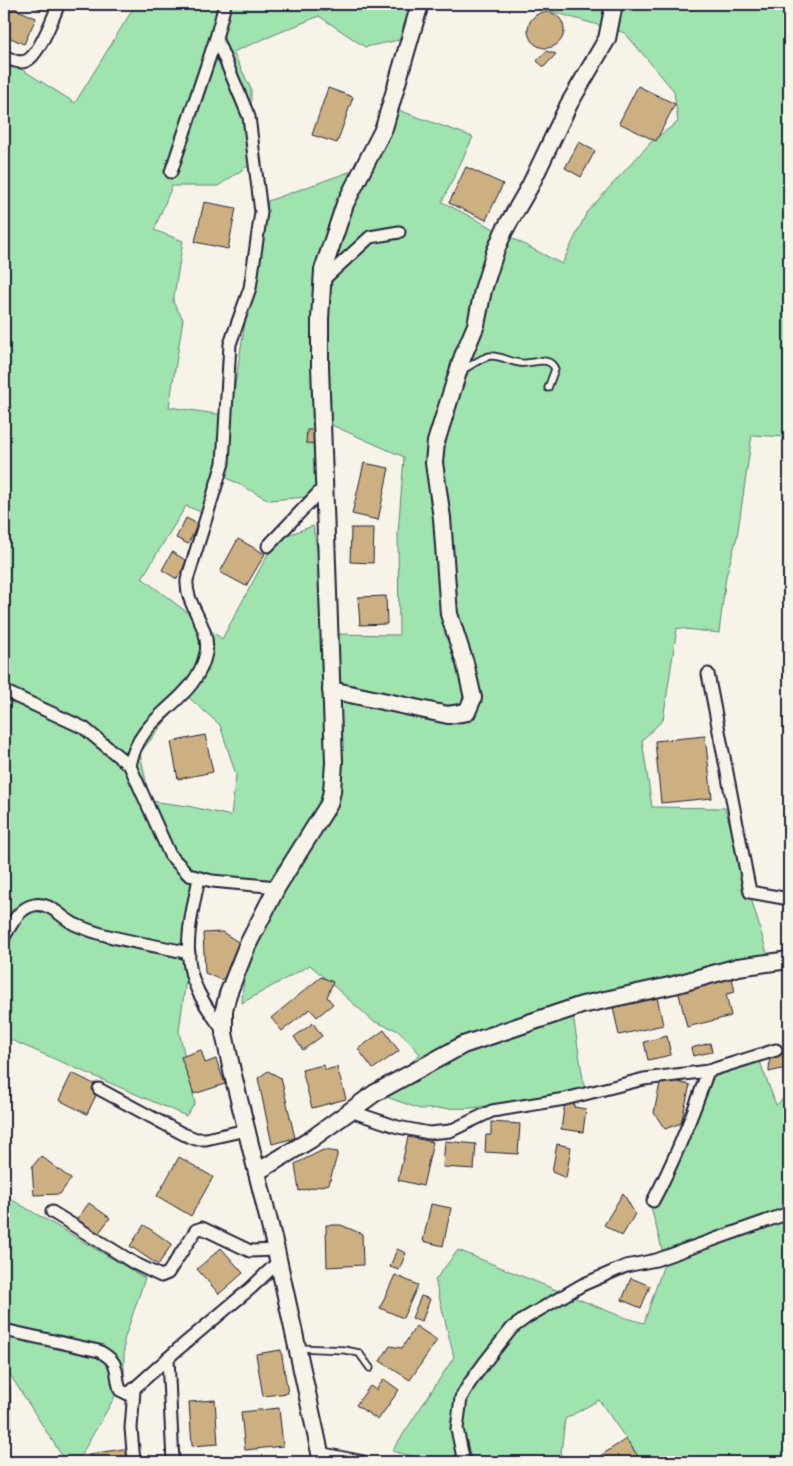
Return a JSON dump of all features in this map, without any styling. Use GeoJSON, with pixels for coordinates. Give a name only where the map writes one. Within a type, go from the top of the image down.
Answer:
{"type":"FeatureCollection","features":[{"type":"Feature","properties":{"kind":"street"},"geometry":{"type":"LineString","coordinates":[[4,56],[16,62],[26,61],[34,54],[59,4]]}},
{"type":"Feature","properties":{"kind":"street"},"geometry":{"type":"LineString","coordinates":[[171,172],[216,38],[225,4]]}},
{"type":"Feature","properties":{"kind":"street"},"geometry":{"type":"LineString","coordinates":[[364,1462],[321,1458],[277,1256],[224,1033],[224,1010],[228,994],[247,946],[277,887],[322,817],[332,791],[334,762],[320,347],[322,281],[328,250],[345,204],[384,128],[420,4]]}},
{"type":"Feature","properties":{"kind":"street"},"geometry":{"type":"LineString","coordinates":[[331,690],[448,715],[466,712],[472,703],[471,682],[449,614],[442,518],[434,463],[436,442],[458,372],[476,325],[483,290],[504,231],[530,186],[568,104],[607,39],[614,4]]}},
{"type":"Feature","properties":{"kind":"street"},"geometry":{"type":"LineString","coordinates":[[130,766],[134,748],[140,736],[189,688],[200,669],[206,651],[204,630],[188,592],[188,580],[222,469],[230,344],[250,288],[261,212],[250,117],[216,38]]}},
{"type":"Feature","properties":{"kind":"street"},"geometry":{"type":"LineString","coordinates":[[322,281],[370,237],[399,232]]}},
{"type":"Feature","properties":{"kind":"street"},"geometry":{"type":"LineString","coordinates":[[268,546],[324,487]]}},
{"type":"Feature","properties":{"kind":"street"},"geometry":{"type":"LineString","coordinates":[[708,674],[750,892],[789,899]]}},
{"type":"Feature","properties":{"kind":"street"},"geometry":{"type":"LineString","coordinates":[[4,691],[84,728],[130,766],[170,855],[188,874],[199,879],[277,887]]}},
{"type":"Feature","properties":{"kind":"street"},"geometry":{"type":"LineString","coordinates":[[199,879],[194,900],[189,953],[193,980],[200,997],[224,1033]]}},
{"type":"Feature","properties":{"kind":"street"},"geometry":{"type":"LineString","coordinates":[[4,938],[24,908],[35,905],[47,907],[74,923],[99,932],[189,953]]}},
{"type":"Feature","properties":{"kind":"street"},"geometry":{"type":"LineString","coordinates":[[256,1172],[310,1140],[375,1093],[463,1045],[582,1005],[674,985],[738,967],[789,960]]}},
{"type":"Feature","properties":{"kind":"street"},"geometry":{"type":"LineString","coordinates":[[350,1111],[398,1127],[429,1133],[450,1131],[492,1111],[572,1098],[636,1080],[708,1071],[776,1050]]}},
{"type":"Feature","properties":{"kind":"street"},"geometry":{"type":"LineString","coordinates":[[653,1201],[674,1162],[692,1119],[708,1071]]}},
{"type":"Feature","properties":{"kind":"street"},"geometry":{"type":"LineString","coordinates":[[99,1089],[183,1134],[196,1139],[246,1130]]}},
{"type":"Feature","properties":{"kind":"street"},"geometry":{"type":"LineString","coordinates":[[52,1212],[134,1263],[161,1276],[168,1273],[196,1230],[202,1228],[250,1251],[277,1256]]}},
{"type":"Feature","properties":{"kind":"street"},"geometry":{"type":"LineString","coordinates":[[464,1462],[457,1429],[461,1398],[485,1362],[520,1323],[582,1285],[626,1266],[656,1260],[789,1213]]}},
{"type":"Feature","properties":{"kind":"street"},"geometry":{"type":"LineString","coordinates":[[4,1330],[99,1352],[111,1358],[117,1367],[120,1390],[128,1394],[134,1391],[168,1358],[251,1288],[277,1256]]}},
{"type":"Feature","properties":{"kind":"street"},"geometry":{"type":"LineString","coordinates":[[168,1358],[174,1462]]}},
{"type":"Feature","properties":{"kind":"street"},"geometry":{"type":"LineString","coordinates":[[134,1391],[132,1428],[134,1462]]}},
{"type":"Feature","properties":{"kind":"lane"},"geometry":{"type":"LineString","coordinates":[[458,372],[482,359],[493,356],[520,364],[544,361],[551,363],[555,369],[548,388]]}},
{"type":"Feature","properties":{"kind":"lane"},"geometry":{"type":"LineString","coordinates":[[296,1348],[345,1350],[359,1353],[370,1368]]}},
{"type":"Feature","properties":{"kind":"green space"},"geometry":{"type":"Polygon","coordinates":[[[136,4],[420,4],[404,39],[365,47],[319,16],[233,52],[251,89],[251,164],[218,186],[172,186],[154,230],[183,241],[173,302],[183,319],[169,407],[230,416],[246,316],[268,201],[360,168],[398,110],[473,137],[442,202],[562,264],[587,212],[652,141],[678,122],[674,91],[625,33],[526,4],[789,4],[789,437],[752,435],[737,537],[726,576],[719,633],[677,628],[663,720],[642,740],[652,807],[725,808],[769,960],[715,963],[572,1009],[585,1092],[473,1108],[420,1109],[378,1094],[420,1054],[399,1031],[373,1021],[310,965],[242,1003],[246,946],[272,890],[199,883],[179,1031],[195,1103],[186,1116],[4,1037],[4,58],[75,103],[136,4]],[[320,420],[320,496],[269,500],[225,477],[206,514],[186,506],[142,578],[222,639],[276,539],[313,526],[332,634],[399,635],[398,533],[404,457],[320,420]],[[186,695],[140,753],[150,801],[188,806],[231,816],[236,775],[220,725],[186,695]]]}},
{"type":"Feature","properties":{"kind":"green space"},"geometry":{"type":"Polygon","coordinates":[[[759,1059],[776,1105],[789,1094],[789,1462],[642,1462],[599,1400],[565,1419],[560,1462],[434,1462],[392,1451],[454,1357],[435,1280],[458,1250],[620,1316],[644,1323],[665,1261],[650,1203],[676,1156],[706,1063],[759,1059]]]}},
{"type":"Feature","properties":{"kind":"green space"},"geometry":{"type":"Polygon","coordinates":[[[4,1195],[145,1278],[124,1340],[124,1381],[77,1462],[66,1462],[7,1370],[11,1323],[4,1321],[4,1195]]]}},
{"type":"Feature","properties":{"kind":"building"},"geometry":{"type":"Polygon","coordinates":[[[30,4],[45,4],[41,10],[30,4]]]}},
{"type":"Feature","properties":{"kind":"building"},"geometry":{"type":"Polygon","coordinates":[[[9,6],[36,18],[24,44],[4,35],[4,19],[9,6]]]}},
{"type":"Feature","properties":{"kind":"building"},"geometry":{"type":"Polygon","coordinates":[[[546,12],[553,13],[559,17],[563,23],[563,37],[559,43],[553,47],[546,48],[539,47],[533,43],[529,37],[528,30],[529,23],[533,17],[539,13],[546,12]]]}},
{"type":"Feature","properties":{"kind":"building"},"geometry":{"type":"Polygon","coordinates":[[[546,51],[556,54],[544,67],[537,61],[546,51]]]}},
{"type":"Feature","properties":{"kind":"building"},"geometry":{"type":"Polygon","coordinates":[[[638,86],[675,104],[656,141],[619,123],[638,86]]]}},
{"type":"Feature","properties":{"kind":"building"},"geometry":{"type":"Polygon","coordinates":[[[328,88],[353,97],[337,143],[312,135],[328,88]]]}},
{"type":"Feature","properties":{"kind":"building"},"geometry":{"type":"Polygon","coordinates":[[[579,142],[595,151],[581,177],[565,168],[579,142]]]}},
{"type":"Feature","properties":{"kind":"building"},"geometry":{"type":"Polygon","coordinates":[[[466,167],[503,184],[486,220],[449,203],[466,167]]]}},
{"type":"Feature","properties":{"kind":"building"},"geometry":{"type":"Polygon","coordinates":[[[204,202],[236,208],[228,249],[195,242],[204,202]]]}},
{"type":"Feature","properties":{"kind":"building"},"geometry":{"type":"Polygon","coordinates":[[[307,430],[319,430],[318,444],[306,443],[307,430]]]}},
{"type":"Feature","properties":{"kind":"building"},"geometry":{"type":"Polygon","coordinates":[[[364,463],[389,468],[378,520],[352,514],[364,463]]]}},
{"type":"Feature","properties":{"kind":"building"},"geometry":{"type":"Polygon","coordinates":[[[186,518],[198,524],[188,544],[176,538],[186,518]]]}},
{"type":"Feature","properties":{"kind":"building"},"geometry":{"type":"Polygon","coordinates":[[[351,528],[374,528],[373,563],[350,562],[351,528]]]}},
{"type":"Feature","properties":{"kind":"building"},"geometry":{"type":"Polygon","coordinates":[[[238,539],[265,554],[246,586],[220,572],[238,539]]]}},
{"type":"Feature","properties":{"kind":"building"},"geometry":{"type":"Polygon","coordinates":[[[172,552],[187,561],[177,579],[162,570],[172,552]]]}},
{"type":"Feature","properties":{"kind":"building"},"geometry":{"type":"Polygon","coordinates":[[[386,596],[387,624],[360,625],[358,597],[386,596]]]}},
{"type":"Feature","properties":{"kind":"building"},"geometry":{"type":"Polygon","coordinates":[[[205,735],[213,772],[178,779],[171,742],[205,735]]]}},
{"type":"Feature","properties":{"kind":"building"},"geometry":{"type":"Polygon","coordinates":[[[705,736],[712,798],[661,803],[655,741],[705,736]]]}},
{"type":"Feature","properties":{"kind":"building"},"geometry":{"type":"Polygon","coordinates":[[[222,932],[240,943],[232,971],[221,980],[205,973],[203,933],[222,932]]]}},
{"type":"Feature","properties":{"kind":"building"},"geometry":{"type":"Polygon","coordinates":[[[321,977],[333,982],[327,997],[333,1004],[317,1017],[310,1009],[282,1031],[271,1018],[321,977]]]}},
{"type":"Feature","properties":{"kind":"building"},"geometry":{"type":"Polygon","coordinates":[[[732,978],[735,992],[726,994],[731,1016],[687,1027],[678,990],[732,978]]]}},
{"type":"Feature","properties":{"kind":"building"},"geometry":{"type":"Polygon","coordinates":[[[657,997],[663,1025],[619,1035],[613,1007],[657,997]]]}},
{"type":"Feature","properties":{"kind":"building"},"geometry":{"type":"Polygon","coordinates":[[[313,1023],[322,1036],[303,1050],[294,1037],[313,1023]]]}},
{"type":"Feature","properties":{"kind":"building"},"geometry":{"type":"Polygon","coordinates":[[[384,1030],[399,1051],[373,1069],[358,1049],[384,1030]]]}},
{"type":"Feature","properties":{"kind":"building"},"geometry":{"type":"Polygon","coordinates":[[[667,1036],[671,1055],[648,1060],[644,1042],[667,1036]]]}},
{"type":"Feature","properties":{"kind":"building"},"geometry":{"type":"Polygon","coordinates":[[[710,1043],[712,1052],[693,1056],[691,1048],[710,1043]]]}},
{"type":"Feature","properties":{"kind":"building"},"geometry":{"type":"Polygon","coordinates":[[[201,1050],[205,1063],[216,1059],[225,1084],[194,1094],[181,1057],[201,1050]]]}},
{"type":"Feature","properties":{"kind":"building"},"geometry":{"type":"Polygon","coordinates":[[[782,1051],[786,1068],[769,1072],[770,1054],[782,1051]]]}},
{"type":"Feature","properties":{"kind":"building"},"geometry":{"type":"Polygon","coordinates":[[[323,1065],[326,1070],[337,1067],[346,1099],[312,1108],[302,1070],[323,1065]]]}},
{"type":"Feature","properties":{"kind":"building"},"geometry":{"type":"Polygon","coordinates":[[[268,1071],[281,1078],[295,1138],[272,1144],[258,1078],[268,1071]]]}},
{"type":"Feature","properties":{"kind":"building"},"geometry":{"type":"Polygon","coordinates":[[[72,1073],[100,1087],[87,1114],[59,1100],[72,1073]]]}},
{"type":"Feature","properties":{"kind":"building"},"geometry":{"type":"Polygon","coordinates":[[[661,1078],[690,1085],[681,1123],[665,1129],[654,1113],[661,1078]]]}},
{"type":"Feature","properties":{"kind":"building"},"geometry":{"type":"Polygon","coordinates":[[[575,1101],[574,1107],[586,1109],[583,1132],[561,1129],[565,1102],[575,1101]]]}},
{"type":"Feature","properties":{"kind":"building"},"geometry":{"type":"Polygon","coordinates":[[[491,1122],[520,1124],[518,1154],[485,1152],[486,1135],[491,1135],[491,1122]]]}},
{"type":"Feature","properties":{"kind":"building"},"geometry":{"type":"Polygon","coordinates":[[[408,1137],[433,1142],[423,1186],[398,1180],[408,1137]]]}},
{"type":"Feature","properties":{"kind":"building"},"geometry":{"type":"Polygon","coordinates":[[[445,1141],[476,1144],[474,1169],[443,1167],[445,1141]]]}},
{"type":"Feature","properties":{"kind":"building"},"geometry":{"type":"Polygon","coordinates":[[[557,1144],[571,1147],[566,1178],[552,1172],[557,1144]]]}},
{"type":"Feature","properties":{"kind":"building"},"geometry":{"type":"Polygon","coordinates":[[[323,1150],[338,1152],[329,1184],[299,1191],[295,1164],[323,1150]]]}},
{"type":"Feature","properties":{"kind":"building"},"geometry":{"type":"Polygon","coordinates":[[[41,1156],[71,1179],[60,1194],[34,1195],[32,1167],[41,1156]]]}},
{"type":"Feature","properties":{"kind":"building"},"geometry":{"type":"Polygon","coordinates":[[[179,1157],[213,1177],[191,1216],[157,1196],[179,1157]]]}},
{"type":"Feature","properties":{"kind":"building"},"geometry":{"type":"Polygon","coordinates":[[[623,1193],[635,1214],[622,1236],[604,1225],[623,1193]]]}},
{"type":"Feature","properties":{"kind":"building"},"geometry":{"type":"Polygon","coordinates":[[[89,1203],[110,1218],[98,1234],[77,1219],[89,1203]]]}},
{"type":"Feature","properties":{"kind":"building"},"geometry":{"type":"Polygon","coordinates":[[[431,1204],[451,1208],[443,1246],[423,1241],[431,1204]]]}},
{"type":"Feature","properties":{"kind":"building"},"geometry":{"type":"Polygon","coordinates":[[[144,1225],[172,1244],[158,1265],[130,1246],[144,1225]]]}},
{"type":"Feature","properties":{"kind":"building"},"geometry":{"type":"Polygon","coordinates":[[[326,1225],[341,1225],[362,1234],[363,1265],[327,1267],[326,1225]]]}},
{"type":"Feature","properties":{"kind":"building"},"geometry":{"type":"Polygon","coordinates":[[[221,1248],[243,1273],[219,1294],[197,1269],[221,1248]]]}},
{"type":"Feature","properties":{"kind":"building"},"geometry":{"type":"Polygon","coordinates":[[[397,1249],[406,1253],[399,1270],[390,1267],[397,1249]]]}},
{"type":"Feature","properties":{"kind":"building"},"geometry":{"type":"Polygon","coordinates":[[[395,1275],[418,1285],[403,1318],[380,1308],[395,1275]]]}},
{"type":"Feature","properties":{"kind":"building"},"geometry":{"type":"Polygon","coordinates":[[[631,1278],[650,1286],[641,1308],[622,1300],[631,1278]]]}},
{"type":"Feature","properties":{"kind":"building"},"geometry":{"type":"Polygon","coordinates":[[[421,1296],[430,1299],[422,1321],[412,1318],[421,1296]]]}},
{"type":"Feature","properties":{"kind":"building"},"geometry":{"type":"Polygon","coordinates":[[[416,1326],[437,1340],[410,1380],[380,1361],[390,1346],[402,1348],[416,1326]]]}},
{"type":"Feature","properties":{"kind":"building"},"geometry":{"type":"Polygon","coordinates":[[[281,1350],[288,1393],[263,1396],[256,1354],[281,1350]]]}},
{"type":"Feature","properties":{"kind":"building"},"geometry":{"type":"Polygon","coordinates":[[[384,1379],[399,1390],[378,1420],[356,1405],[370,1386],[376,1390],[384,1379]]]}},
{"type":"Feature","properties":{"kind":"building"},"geometry":{"type":"Polygon","coordinates":[[[4,1385],[10,1385],[11,1430],[4,1430],[4,1385]]]}},
{"type":"Feature","properties":{"kind":"building"},"geometry":{"type":"Polygon","coordinates":[[[215,1400],[218,1444],[192,1446],[189,1402],[215,1400]]]}},
{"type":"Feature","properties":{"kind":"building"},"geometry":{"type":"Polygon","coordinates":[[[279,1408],[283,1446],[245,1450],[241,1412],[279,1408]]]}},
{"type":"Feature","properties":{"kind":"building"},"geometry":{"type":"Polygon","coordinates":[[[626,1439],[642,1462],[599,1462],[597,1458],[626,1439]]]}},
{"type":"Feature","properties":{"kind":"building"},"geometry":{"type":"Polygon","coordinates":[[[130,1448],[132,1462],[90,1462],[89,1454],[130,1448]]]}}]}
